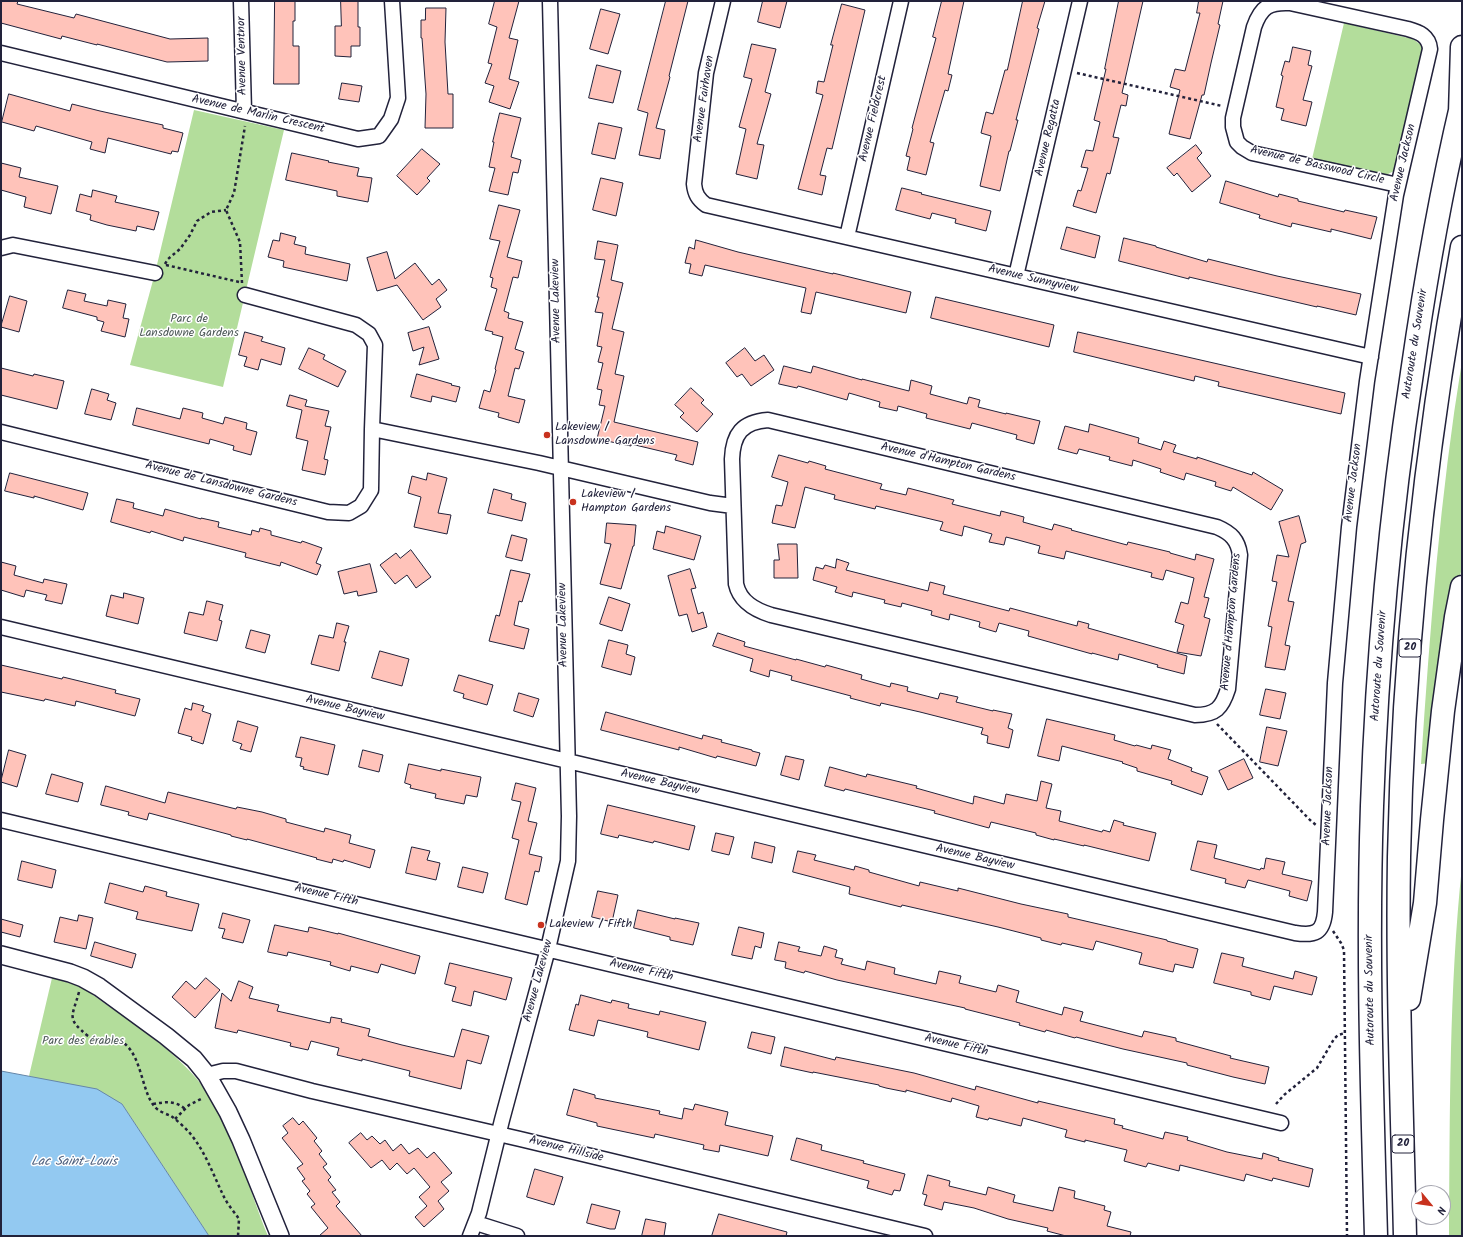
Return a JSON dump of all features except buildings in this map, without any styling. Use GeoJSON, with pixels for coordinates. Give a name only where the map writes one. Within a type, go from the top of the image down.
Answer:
{"type":"FeatureCollection","features":[{"type":"Feature","properties":{"kind":"highway","name":"Autoroute du Souvenir"},"geometry":{"type":"LineString","coordinates":[[1376,1236],[1370,936],[1372,806],[1378,677],[1392,522],[1408,395],[1433,244],[1461,108],[1462,47]]}},
{"type":"Feature","properties":{"kind":"highway","name":"20"},"geometry":{"type":"LineString","coordinates":[[1405,1236],[1399,997],[1399,856],[1403,754],[1411,628],[1426,482],[1453,293],[1462,247]]}},
{"type":"Feature","properties":{"kind":"highway"},"geometry":{"type":"LineString","coordinates":[[1401,1051],[1425,903],[1443,711],[1456,617],[1462,587]]}},
{"type":"Feature","properties":{"kind":"street","name":"Avenue Ventnor"},"geometry":{"type":"LineString","coordinates":[[241,1],[245,116]]}},
{"type":"Feature","properties":{"kind":"street","name":"Avenue de Marlin Crescent"},"geometry":{"type":"LineString","coordinates":[[1,53],[245,116],[358,139],[379,136],[391,119],[398,98],[392,1]]}},
{"type":"Feature","properties":{"kind":"street","name":"Avenue Lakeview"},"geometry":{"type":"LineString","coordinates":[[473,1230],[548,949],[568,861],[570,832],[550,1]]}},
{"type":"Feature","properties":{"kind":"street","name":"Avenue Fairhaven"},"geometry":{"type":"LineString","coordinates":[[697,197],[694,184],[706,74],[722,1]]}},
{"type":"Feature","properties":{"kind":"street","name":"Avenue Fieldcrest"},"geometry":{"type":"LineString","coordinates":[[847,237],[901,1]]}},
{"type":"Feature","properties":{"kind":"street","name":"Avenue Regatta"},"geometry":{"type":"LineString","coordinates":[[1016,276],[1080,1]]}},
{"type":"Feature","properties":{"kind":"street","name":"Avenue de Basswood Circle"},"geometry":{"type":"LineString","coordinates":[[1398,185],[1266,156],[1246,150],[1238,142],[1235,136],[1233,127],[1234,109],[1257,19],[1263,9],[1275,3],[1290,3],[1408,29],[1421,34],[1428,40]]}},
{"type":"Feature","properties":{"kind":"street","name":"Avenue Jackson"},"geometry":{"type":"LineString","coordinates":[[1325,929],[1324,922],[1331,762],[1341,616],[1349,528],[1370,357],[1398,185],[1430,53],[1428,40]]}},
{"type":"Feature","properties":{"kind":"street","name":"Avenue Sunnyview"},"geometry":{"type":"LineString","coordinates":[[697,197],[706,204],[714,207],[1370,357]]}},
{"type":"Feature","properties":{"kind":"street"},"geometry":{"type":"LineString","coordinates":[[1,248],[13,245],[159,267]]}},
{"type":"Feature","properties":{"kind":"street","name":"Avenue de Lansdowne Gardens"},"geometry":{"type":"LineString","coordinates":[[1,432],[328,512],[349,513],[362,506],[371,490],[376,345],[369,334],[356,326],[245,287]]}},
{"type":"Feature","properties":{"kind":"street","name":"Avenue d'Hampton Gardens"},"geometry":{"type":"LineString","coordinates":[[768,420],[1217,527],[1224,530],[1236,540],[1240,555],[1229,679],[1225,698],[1222,705],[1211,714],[1195,715],[760,612],[746,602],[738,591],[736,584],[733,506],[732,459],[735,439],[745,427],[752,423],[768,420]]}},
{"type":"Feature","properties":{"kind":"street"},"geometry":{"type":"LineString","coordinates":[[372,429],[561,467],[710,503],[733,506]]}},
{"type":"Feature","properties":{"kind":"street","name":"Avenue Bayview"},"geometry":{"type":"LineString","coordinates":[[1,627],[1295,933],[1310,934],[1325,929]]}},
{"type":"Feature","properties":{"kind":"street","name":"Avenue Fifth"},"geometry":{"type":"LineString","coordinates":[[1,820],[1281,1123]]}},
{"type":"Feature","properties":{"kind":"street"},"geometry":{"type":"LineString","coordinates":[[1,955],[70,973],[83,978],[99,987],[178,1044],[194,1059],[207,1075],[228,1112],[280,1236]]}},
{"type":"Feature","properties":{"kind":"street","name":"Avenue Hillside"},"geometry":{"type":"LineString","coordinates":[[207,1075],[223,1071],[236,1071],[312,1091],[499,1134],[925,1236]]}},
{"type":"Feature","properties":{"kind":"street"},"geometry":{"type":"LineString","coordinates":[[473,1230],[516,1236]]}},
{"type":"Feature","properties":{"kind":"path"},"geometry":{"type":"LineString","coordinates":[[1072,72],[1227,107]]}},
{"type":"Feature","properties":{"kind":"path"},"geometry":{"type":"LineString","coordinates":[[159,267],[245,287],[240,242],[226,210],[234,193],[245,116]]}},
{"type":"Feature","properties":{"kind":"path"},"geometry":{"type":"LineString","coordinates":[[159,267],[180,249],[190,235],[197,221],[211,212],[226,210]]}},
{"type":"Feature","properties":{"kind":"path"},"geometry":{"type":"LineString","coordinates":[[1215,723],[1310,820],[1320,826]]}},
{"type":"Feature","properties":{"kind":"path"},"geometry":{"type":"LineString","coordinates":[[1325,929],[1342,943],[1344,950],[1347,1236]]}},
{"type":"Feature","properties":{"kind":"path"},"geometry":{"type":"LineString","coordinates":[[83,978],[72,1018],[75,1025],[94,1041],[103,1043],[115,1040],[124,1044],[137,1064],[155,1108],[175,1120],[189,1132],[199,1146],[214,1173],[226,1200],[240,1219],[238,1236]]}},
{"type":"Feature","properties":{"kind":"path"},"geometry":{"type":"LineString","coordinates":[[1276,1104],[1284,1095],[1317,1068],[1334,1039],[1345,1034]]}},
{"type":"Feature","properties":{"kind":"path"},"geometry":{"type":"LineString","coordinates":[[175,1120],[196,1100],[209,1096]]}},
{"type":"Feature","properties":{"kind":"path"},"geometry":{"type":"LineString","coordinates":[[153,1104],[173,1102],[180,1104],[185,1109]]}},
{"type":"Feature","properties":{"kind":"green space"},"geometry":{"type":"Polygon","coordinates":[[[1344,23],[1413,39],[1421,45],[1423,51],[1394,171],[1388,174],[1312,159],[1344,23]]]}},
{"type":"Feature","properties":{"kind":"green space","name":"Parc de Lansdowne Gardens"},"geometry":{"type":"Polygon","coordinates":[[[194,110],[284,130],[223,387],[130,365],[155,273],[194,110]]]}},
{"type":"Feature","properties":{"kind":"green space"},"geometry":{"type":"Polygon","coordinates":[[[1462,361],[1462,568],[1452,607],[1432,763],[1421,764],[1432,613],[1442,512],[1454,411],[1462,361]]]}},
{"type":"Feature","properties":{"kind":"green space"},"geometry":{"type":"Polygon","coordinates":[[[1462,866],[1462,1236],[1449,1236],[1449,1225],[1451,1225],[1451,1185],[1449,1185],[1452,1005],[1462,866]]]}},
{"type":"Feature","properties":{"kind":"green space","name":"Parc des érables"},"geometry":{"type":"Polygon","coordinates":[[[52,978],[83,988],[138,1027],[174,1055],[190,1071],[216,1106],[224,1122],[238,1154],[268,1236],[209,1236],[122,1104],[29,1076],[52,978]]]}},
{"type":"Feature","properties":{"kind":"water","name":"Lac Saint-Louis"},"geometry":{"type":"Polygon","coordinates":[[[1,1071],[97,1089],[122,1104],[209,1236],[1,1236],[1,1071]]]}},
{"type":"Feature","properties":{"kind":"place","name":"Lakeview / Lansdowne Gardens"},"geometry":{"type":"Point","coordinates":[547,435]}},
{"type":"Feature","properties":{"kind":"place","name":"Lakeview / Hampton Gardens"},"geometry":{"type":"Point","coordinates":[573,502]}},
{"type":"Feature","properties":{"kind":"place","name":"Lakeview / Fifth"},"geometry":{"type":"Point","coordinates":[541,925]}}]}
